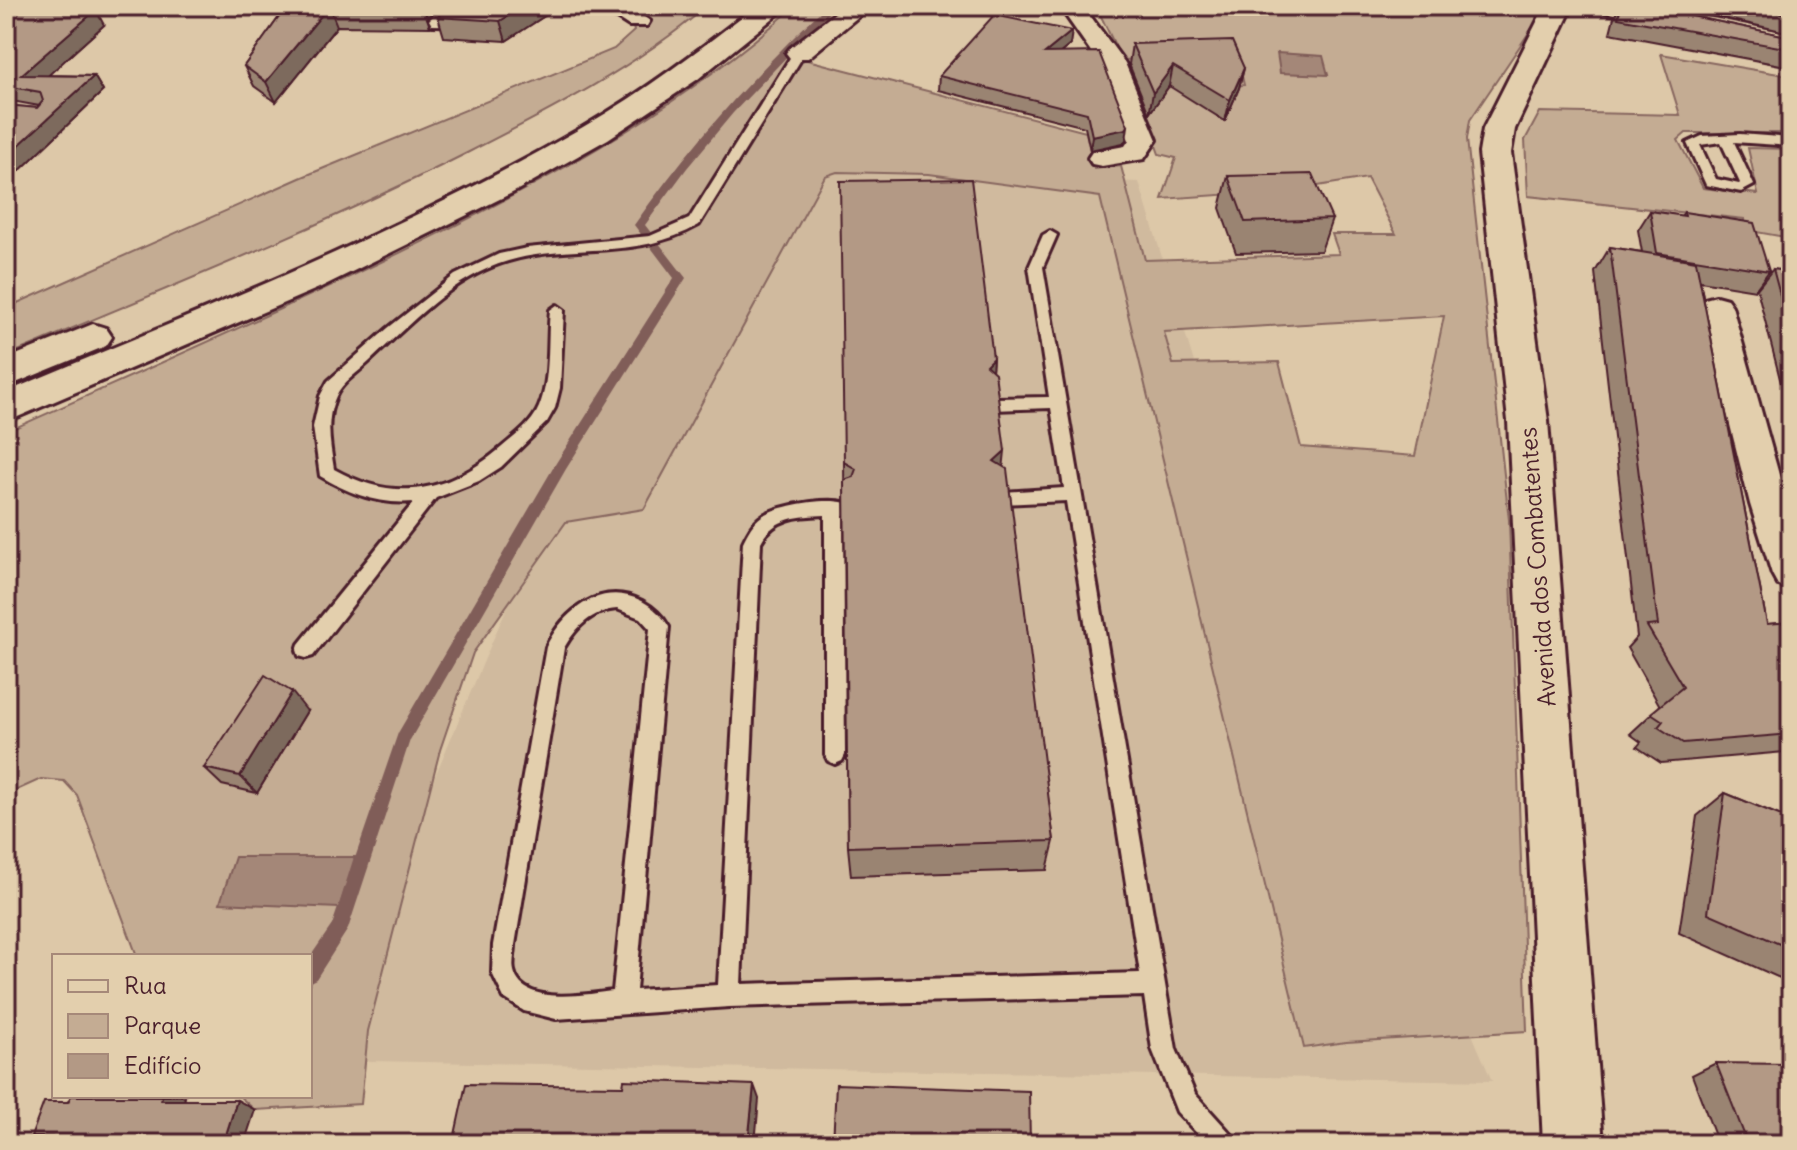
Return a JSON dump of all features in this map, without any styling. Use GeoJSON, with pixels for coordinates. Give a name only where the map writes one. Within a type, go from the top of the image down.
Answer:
{"type":"FeatureCollection","features":[{"type":"Feature","properties":{"kind":"main road"},"geometry":{"type":"LineString","coordinates":[[6,374],[357,226],[431,190],[568,117],[694,35],[732,6]]}},
{"type":"Feature","properties":{"kind":"main road"},"geometry":{"type":"LineString","coordinates":[[6,408],[349,262],[546,163],[651,98],[734,40],[774,6]]}},
{"type":"Feature","properties":{"kind":"main road","name":"Avenida dos Combatentes"},"geometry":{"type":"LineString","coordinates":[[1559,6],[1499,129],[1495,153],[1528,421],[1564,1140]]}},
{"type":"Feature","properties":{"kind":"main road"},"geometry":{"type":"LineString","coordinates":[[1614,6],[1791,43]]}},
{"type":"Feature","properties":{"kind":"street"},"geometry":{"type":"LineString","coordinates":[[464,6],[457,7],[441,20],[484,21],[497,6]]}},
{"type":"Feature","properties":{"kind":"street"},"geometry":{"type":"LineString","coordinates":[[610,6],[638,21]]}},
{"type":"Feature","properties":{"kind":"street"},"geometry":{"type":"LineString","coordinates":[[799,53],[859,6]]}},
{"type":"Feature","properties":{"kind":"street"},"geometry":{"type":"LineString","coordinates":[[1071,6],[1112,63],[1143,140],[1134,153],[1102,158]]}},
{"type":"Feature","properties":{"kind":"street"},"geometry":{"type":"LineString","coordinates":[[1716,306],[1768,504],[1791,574]]}},
{"type":"Feature","properties":{"kind":"lane"},"geometry":{"type":"LineString","coordinates":[[557,310],[548,406],[531,431],[504,456],[450,490],[429,495],[370,492],[346,486],[326,472],[318,423],[322,404],[334,385],[449,286],[481,266],[533,251],[651,240],[694,222],[799,53]]}},
{"type":"Feature","properties":{"kind":"lane"},"geometry":{"type":"LineString","coordinates":[[1727,140],[1791,142]]}},
{"type":"Feature","properties":{"kind":"lane"},"geometry":{"type":"LineString","coordinates":[[1050,235],[1036,267],[1164,1049],[1172,1076],[1186,1103],[1223,1144]]}},
{"type":"Feature","properties":{"kind":"lane"},"geometry":{"type":"LineString","coordinates":[[994,404],[1058,402]]}},
{"type":"Feature","properties":{"kind":"lane"},"geometry":{"type":"LineString","coordinates":[[1002,498],[1074,494]]}},
{"type":"Feature","properties":{"kind":"lane"},"geometry":{"type":"LineString","coordinates":[[306,650],[429,495]]}},
{"type":"Feature","properties":{"kind":"lane"},"geometry":{"type":"LineString","coordinates":[[729,996],[752,542],[756,531],[776,516],[840,508],[835,755]]}},
{"type":"Feature","properties":{"kind":"lane"},"geometry":{"type":"LineString","coordinates":[[623,1002],[660,627],[650,614],[636,605],[612,602],[592,606],[575,615],[555,647],[504,945],[503,976],[517,994],[540,1007],[729,996],[1154,984]]}},
{"type":"Feature","properties":{"kind":"shaded area"},"geometry":{"type":"Polygon","coordinates":[[[1277,53],[1323,56],[1328,75],[1280,73],[1277,53]]]}},
{"type":"Feature","properties":{"kind":"shaded area"},"geometry":{"type":"Polygon","coordinates":[[[791,170],[1139,182],[1218,441],[1492,1081],[314,1060],[550,506],[791,170]]]}},
{"type":"Feature","properties":{"kind":"shaded area"},"geometry":{"type":"Polygon","coordinates":[[[235,857],[355,857],[339,908],[220,903],[235,857]]]}},
{"type":"Feature","properties":{"kind":"green space"},"geometry":{"type":"Polygon","coordinates":[[[627,6],[707,6],[621,69],[559,105],[409,182],[295,234],[6,356],[6,308],[300,178],[614,49],[634,31],[627,6]]]}},
{"type":"Feature","properties":{"kind":"green space"},"geometry":{"type":"Polygon","coordinates":[[[795,6],[854,6],[788,55],[1086,132],[1094,169],[1121,166],[1145,260],[1339,254],[1332,234],[1396,234],[1367,178],[1293,190],[1162,199],[1176,158],[1159,154],[1135,88],[1244,85],[1237,55],[1122,60],[1096,6],[1536,8],[1536,22],[1470,120],[1467,139],[1509,520],[1527,1031],[1346,1042],[1304,1048],[1100,197],[929,174],[837,172],[825,176],[644,509],[566,522],[473,653],[440,750],[368,1031],[361,1104],[255,1110],[241,1098],[312,1098],[312,954],[136,954],[77,795],[64,781],[41,779],[6,795],[6,432],[291,304],[494,206],[599,147],[700,82],[795,6]],[[1444,316],[1164,332],[1173,364],[1279,362],[1301,447],[1415,456],[1444,316]]]}},
{"type":"Feature","properties":{"kind":"green space"},"geometry":{"type":"Polygon","coordinates":[[[1661,54],[1791,76],[1791,133],[1686,133],[1678,140],[1703,188],[1758,194],[1748,148],[1791,149],[1791,238],[1745,230],[1744,219],[1528,196],[1525,140],[1540,112],[1680,115],[1661,54]]]}},
{"type":"Feature","properties":{"kind":"building"},"geometry":{"type":"Polygon","coordinates":[[[6,6],[96,10],[21,75],[94,76],[6,157],[6,105],[37,108],[43,101],[40,92],[6,86],[6,6]]]}},
{"type":"Feature","properties":{"kind":"building"},"geometry":{"type":"Polygon","coordinates":[[[287,6],[329,6],[266,82],[244,66],[287,6]]]}},
{"type":"Feature","properties":{"kind":"building"},"geometry":{"type":"Polygon","coordinates":[[[490,6],[524,6],[500,21],[438,17],[444,8],[487,9],[490,6]]]}},
{"type":"Feature","properties":{"kind":"building"},"geometry":{"type":"Polygon","coordinates":[[[1621,6],[1644,6],[1791,37],[1791,49],[1618,18],[1621,6]]]}},
{"type":"Feature","properties":{"kind":"building"},"geometry":{"type":"Polygon","coordinates":[[[1748,6],[1791,6],[1791,15],[1748,6]]]}},
{"type":"Feature","properties":{"kind":"building"},"geometry":{"type":"Polygon","coordinates":[[[994,15],[1072,31],[1045,53],[1099,52],[1128,126],[1126,129],[1092,136],[1087,113],[939,76],[994,15]]]}},
{"type":"Feature","properties":{"kind":"building"},"geometry":{"type":"Polygon","coordinates":[[[1232,41],[1244,68],[1230,100],[1173,66],[1153,93],[1132,44],[1232,41]]]}},
{"type":"Feature","properties":{"kind":"building"},"geometry":{"type":"Polygon","coordinates":[[[1312,174],[1332,219],[1245,222],[1228,176],[1312,174]]]}},
{"type":"Feature","properties":{"kind":"building"},"geometry":{"type":"Polygon","coordinates":[[[971,179],[993,358],[986,365],[995,373],[1005,451],[994,461],[1007,469],[1054,841],[848,847],[844,480],[853,477],[856,469],[844,462],[840,181],[971,179]]]}},
{"type":"Feature","properties":{"kind":"building"},"geometry":{"type":"Polygon","coordinates":[[[1650,211],[1685,216],[1684,212],[1754,223],[1769,271],[1657,253],[1650,211]]]}},
{"type":"Feature","properties":{"kind":"building"},"geometry":{"type":"Polygon","coordinates":[[[1610,247],[1696,261],[1767,624],[1791,622],[1791,686],[1785,687],[1791,697],[1791,734],[1683,743],[1658,727],[1663,721],[1651,713],[1683,687],[1647,626],[1658,625],[1610,247]]]}},
{"type":"Feature","properties":{"kind":"building"},"geometry":{"type":"Polygon","coordinates":[[[1773,269],[1791,272],[1791,336],[1773,269]]]}},
{"type":"Feature","properties":{"kind":"building"},"geometry":{"type":"Polygon","coordinates":[[[265,675],[292,692],[240,776],[204,768],[265,675]]]}},
{"type":"Feature","properties":{"kind":"building"},"geometry":{"type":"Polygon","coordinates":[[[1725,793],[1791,820],[1791,949],[1708,913],[1725,793]]]}},
{"type":"Feature","properties":{"kind":"building"},"geometry":{"type":"Polygon","coordinates":[[[1716,1063],[1791,1064],[1791,1144],[1748,1144],[1716,1063]]]}},
{"type":"Feature","properties":{"kind":"building"},"geometry":{"type":"Polygon","coordinates":[[[624,1080],[754,1085],[748,1144],[453,1144],[466,1084],[623,1086],[624,1080]]]}},
{"type":"Feature","properties":{"kind":"building"},"geometry":{"type":"Polygon","coordinates":[[[836,1084],[1029,1091],[1030,1144],[833,1144],[836,1084]]]}},
{"type":"Feature","properties":{"kind":"building"},"geometry":{"type":"Polygon","coordinates":[[[70,1098],[237,1100],[223,1144],[50,1144],[52,1137],[31,1137],[44,1102],[68,1102],[70,1098]]]}},
{"type":"Feature","properties":{"kind":"waterway"},"geometry":{"type":"LineString","coordinates":[[312,970],[339,929],[403,738],[561,466],[680,278],[639,225],[729,111],[831,6]]}}]}
